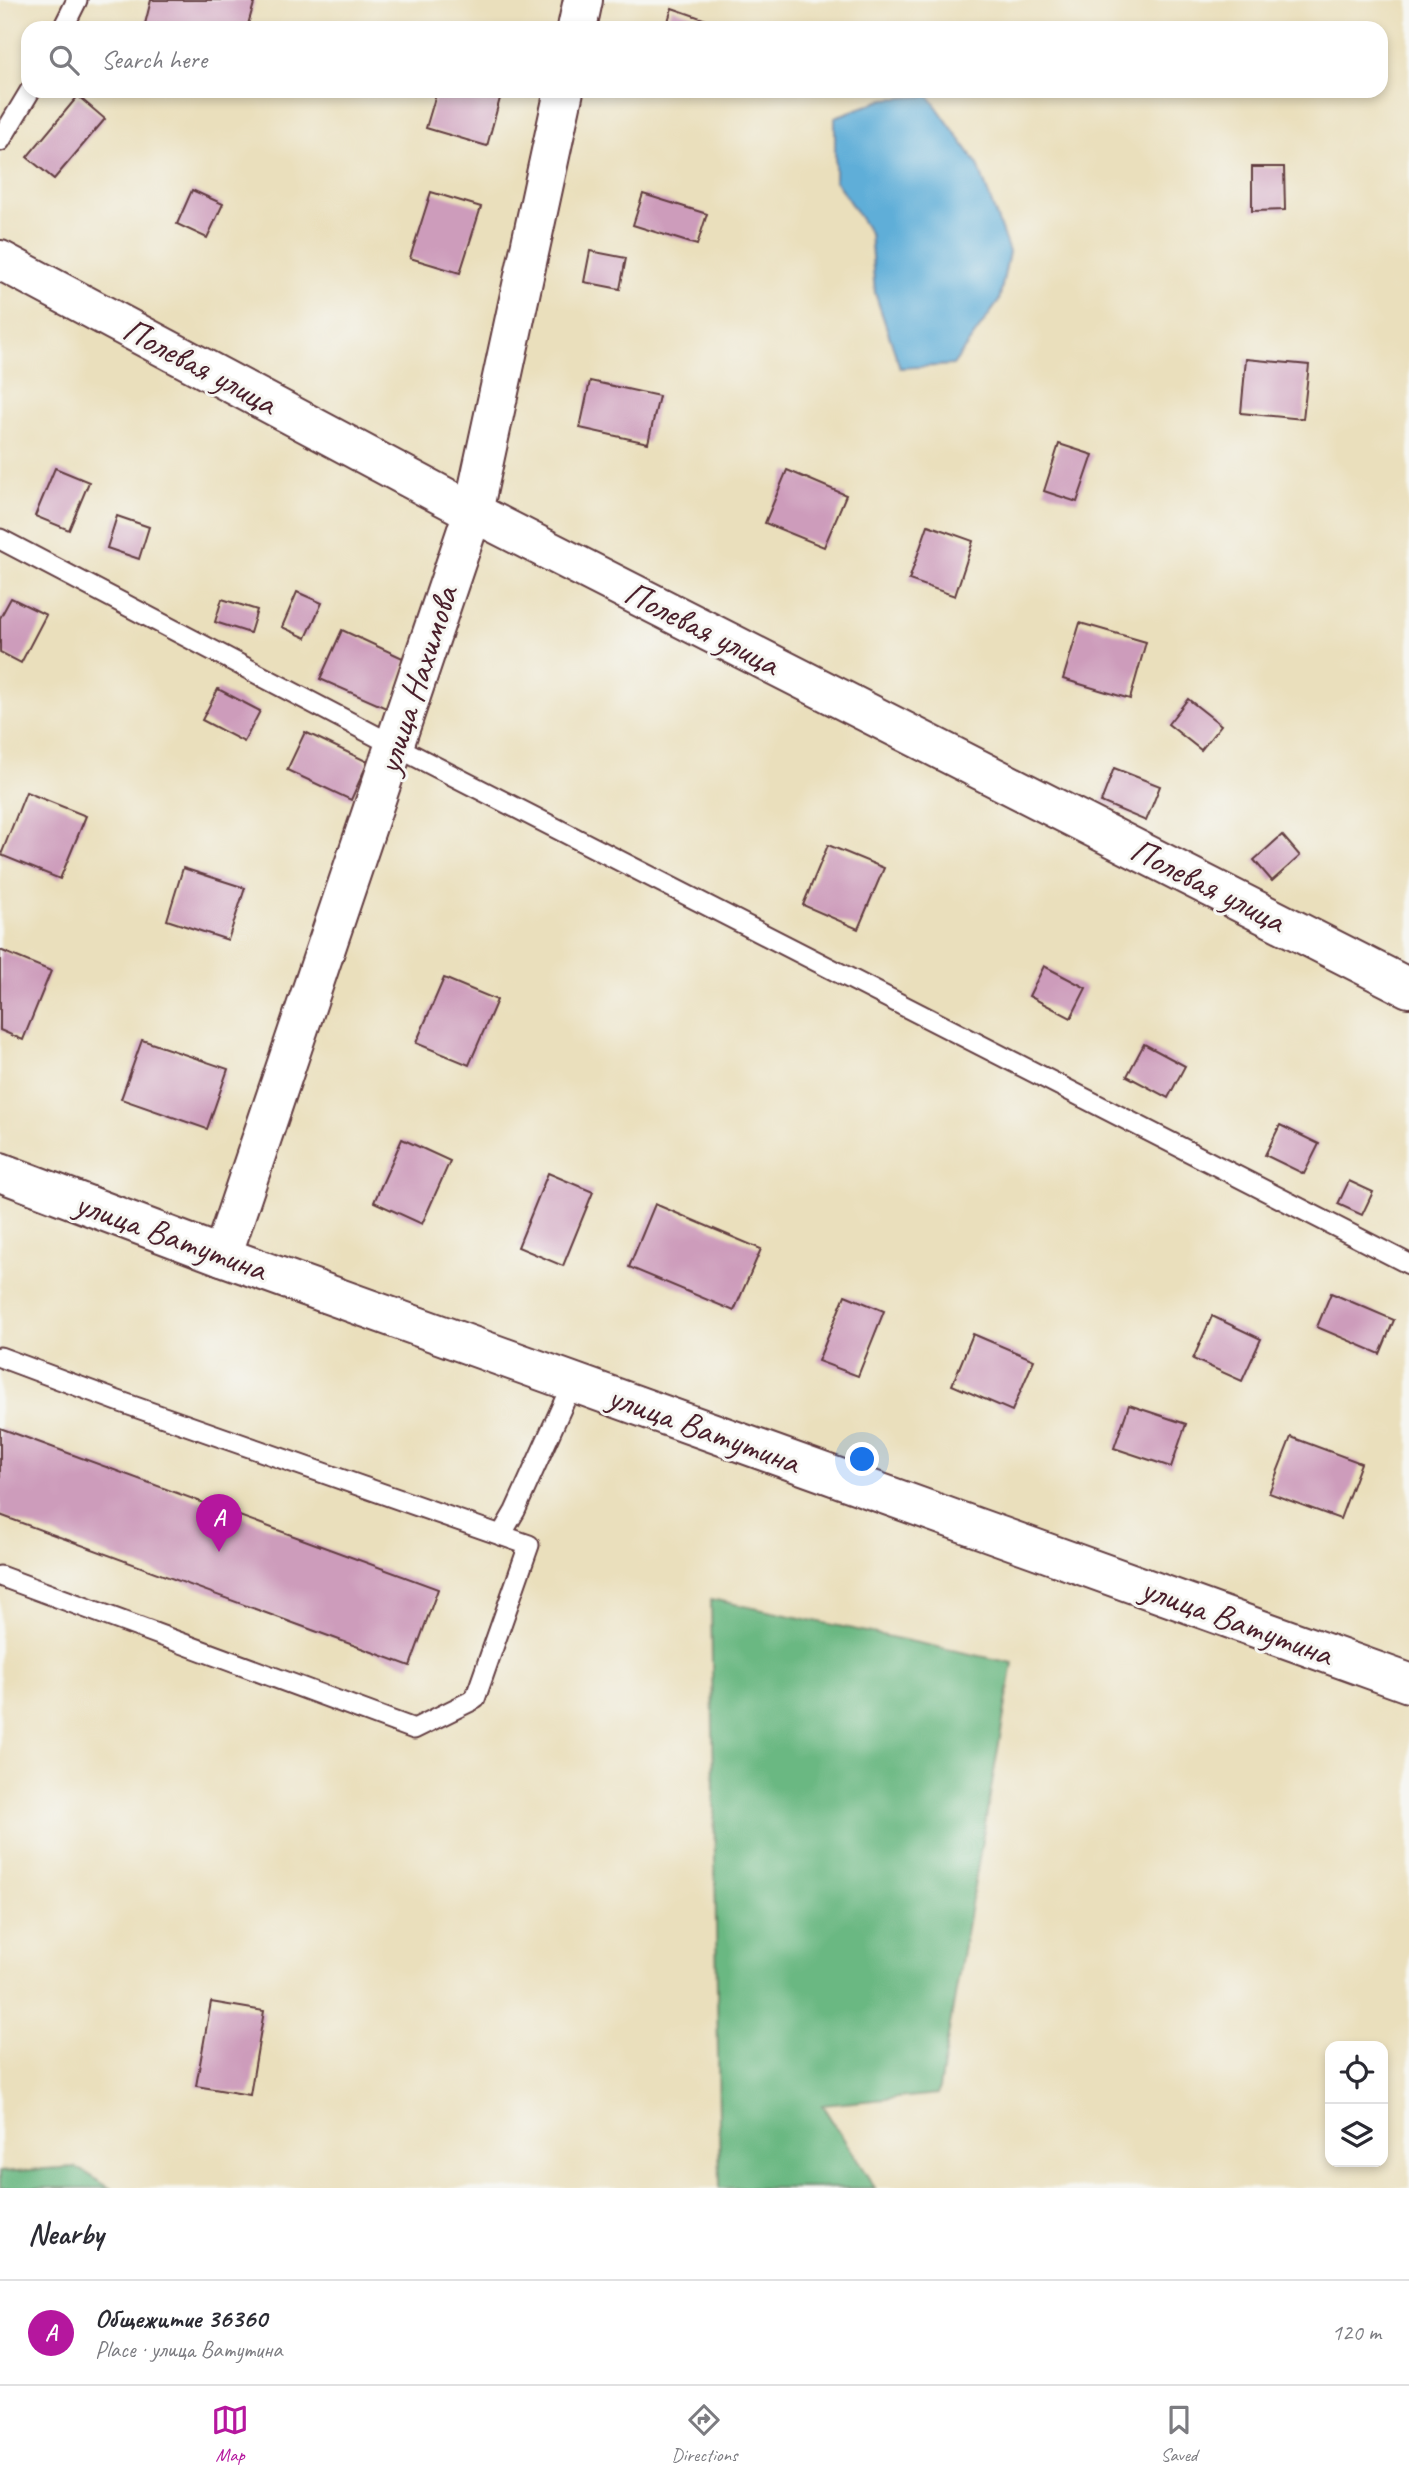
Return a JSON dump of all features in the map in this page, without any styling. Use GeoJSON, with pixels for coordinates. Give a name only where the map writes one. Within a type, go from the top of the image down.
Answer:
{"type":"FeatureCollection","features":[{"type":"Feature","properties":{"kind":"street"},"geometry":{"type":"LineString","coordinates":[[578,21],[583,0]]}},
{"type":"Feature","properties":{"kind":"street","name":"улица Нахимова"},"geometry":{"type":"LineString","coordinates":[[222,1256],[473,512],[562,98]]}},
{"type":"Feature","properties":{"kind":"street","name":"Полевая улица"},"geometry":{"type":"LineString","coordinates":[[0,260],[473,512],[1409,988]]}},
{"type":"Feature","properties":{"kind":"street","name":"улица Ватутина"},"geometry":{"type":"LineString","coordinates":[[0,1172],[222,1256],[1409,1683]]}},
{"type":"Feature","properties":{"kind":"lane"},"geometry":{"type":"LineString","coordinates":[[66,21],[77,0]]}},
{"type":"Feature","properties":{"kind":"lane"},"geometry":{"type":"LineString","coordinates":[[0,141],[26,98]]}},
{"type":"Feature","properties":{"kind":"lane"},"geometry":{"type":"LineString","coordinates":[[0,539],[395,746],[1409,1264]]}},
{"type":"Feature","properties":{"kind":"lane"},"geometry":{"type":"LineString","coordinates":[[0,1357],[529,1545],[475,1699],[414,1729],[0,1576]]}},
{"type":"Feature","properties":{"kind":"lane"},"geometry":{"type":"LineString","coordinates":[[501,1535],[515,1511],[573,1382]]}},
{"type":"Feature","properties":{"kind":"green space"},"geometry":{"type":"Polygon","coordinates":[[[711,1599],[1013,1663],[938,2094],[822,2105],[875,2188],[720,2188],[711,1599]]]}},
{"type":"Feature","properties":{"kind":"green space"},"geometry":{"type":"Polygon","coordinates":[[[76,2167],[110,2188],[0,2188],[0,2172],[76,2167]]]}},
{"type":"Feature","properties":{"kind":"water"},"geometry":{"type":"Polygon","coordinates":[[[930,98],[978,165],[1009,252],[999,301],[953,365],[900,368],[875,293],[870,233],[835,180],[835,117],[885,99],[930,98]]]}},
{"type":"Feature","properties":{"kind":"building"},"geometry":{"type":"Polygon","coordinates":[[[151,0],[255,0],[249,21],[146,21],[151,0]]]}},
{"type":"Feature","properties":{"kind":"building"},"geometry":{"type":"Polygon","coordinates":[[[672,8],[709,21],[668,21],[672,8]]]}},
{"type":"Feature","properties":{"kind":"building"},"geometry":{"type":"Polygon","coordinates":[[[76,98],[80,98],[105,119],[54,179],[27,157],[76,98]]]}},
{"type":"Feature","properties":{"kind":"building"},"geometry":{"type":"Polygon","coordinates":[[[435,98],[500,98],[487,146],[426,128],[435,98]]]}},
{"type":"Feature","properties":{"kind":"building"},"geometry":{"type":"Polygon","coordinates":[[[1252,167],[1284,167],[1285,210],[1252,211],[1252,167]]]}},
{"type":"Feature","properties":{"kind":"building"},"geometry":{"type":"Polygon","coordinates":[[[192,190],[223,204],[207,238],[177,224],[192,190]]]}},
{"type":"Feature","properties":{"kind":"building"},"geometry":{"type":"Polygon","coordinates":[[[431,192],[481,207],[460,273],[410,258],[431,192]]]}},
{"type":"Feature","properties":{"kind":"building"},"geometry":{"type":"Polygon","coordinates":[[[643,194],[707,214],[697,245],[633,225],[643,194]]]}},
{"type":"Feature","properties":{"kind":"building"},"geometry":{"type":"Polygon","coordinates":[[[590,251],[626,258],[620,289],[584,282],[590,251]]]}},
{"type":"Feature","properties":{"kind":"building"},"geometry":{"type":"Polygon","coordinates":[[[1246,359],[1309,365],[1303,419],[1241,413],[1246,359]]]}},
{"type":"Feature","properties":{"kind":"building"},"geometry":{"type":"Polygon","coordinates":[[[590,381],[659,396],[648,443],[580,428],[590,381]]]}},
{"type":"Feature","properties":{"kind":"building"},"geometry":{"type":"Polygon","coordinates":[[[1059,444],[1093,455],[1077,502],[1044,491],[1059,444]]]}},
{"type":"Feature","properties":{"kind":"building"},"geometry":{"type":"Polygon","coordinates":[[[55,468],[89,482],[69,530],[35,516],[55,468]]]}},
{"type":"Feature","properties":{"kind":"building"},"geometry":{"type":"Polygon","coordinates":[[[787,470],[846,495],[824,547],[765,523],[787,470]]]}},
{"type":"Feature","properties":{"kind":"building"},"geometry":{"type":"Polygon","coordinates":[[[117,516],[149,527],[139,559],[107,548],[117,516]]]}},
{"type":"Feature","properties":{"kind":"building"},"geometry":{"type":"Polygon","coordinates":[[[928,525],[973,541],[955,596],[909,580],[928,525]]]}},
{"type":"Feature","properties":{"kind":"building"},"geometry":{"type":"Polygon","coordinates":[[[297,592],[322,603],[306,638],[282,627],[297,592]]]}},
{"type":"Feature","properties":{"kind":"building"},"geometry":{"type":"Polygon","coordinates":[[[11,598],[46,615],[21,663],[0,652],[0,618],[11,598]]]}},
{"type":"Feature","properties":{"kind":"building"},"geometry":{"type":"Polygon","coordinates":[[[222,599],[257,610],[250,633],[215,622],[222,599]]]}},
{"type":"Feature","properties":{"kind":"building"},"geometry":{"type":"Polygon","coordinates":[[[1080,623],[1146,642],[1130,699],[1063,679],[1080,623]]]}},
{"type":"Feature","properties":{"kind":"building"},"geometry":{"type":"Polygon","coordinates":[[[342,630],[407,660],[386,708],[320,679],[342,630]]]}},
{"type":"Feature","properties":{"kind":"building"},"geometry":{"type":"Polygon","coordinates":[[[218,689],[260,711],[244,742],[202,720],[218,689]]]}},
{"type":"Feature","properties":{"kind":"building"},"geometry":{"type":"Polygon","coordinates":[[[1188,699],[1221,725],[1201,750],[1168,724],[1188,699]]]}},
{"type":"Feature","properties":{"kind":"building"},"geometry":{"type":"Polygon","coordinates":[[[305,732],[368,762],[351,800],[287,770],[305,732]]]}},
{"type":"Feature","properties":{"kind":"building"},"geometry":{"type":"Polygon","coordinates":[[[1114,768],[1160,786],[1146,821],[1101,802],[1114,768]]]}},
{"type":"Feature","properties":{"kind":"building"},"geometry":{"type":"Polygon","coordinates":[[[26,792],[86,816],[60,879],[1,855],[26,792]]]}},
{"type":"Feature","properties":{"kind":"building"},"geometry":{"type":"Polygon","coordinates":[[[1282,835],[1300,856],[1272,881],[1254,860],[1282,835]]]}},
{"type":"Feature","properties":{"kind":"building"},"geometry":{"type":"Polygon","coordinates":[[[828,845],[884,868],[858,929],[803,905],[828,845]]]}},
{"type":"Feature","properties":{"kind":"building"},"geometry":{"type":"Polygon","coordinates":[[[183,868],[245,888],[228,940],[167,920],[183,868]]]}},
{"type":"Feature","properties":{"kind":"building"},"geometry":{"type":"Polygon","coordinates":[[[0,950],[51,971],[23,1040],[0,1030],[0,950]]]}},
{"type":"Feature","properties":{"kind":"building"},"geometry":{"type":"Polygon","coordinates":[[[1044,966],[1086,988],[1071,1018],[1029,996],[1044,966]]]}},
{"type":"Feature","properties":{"kind":"building"},"geometry":{"type":"Polygon","coordinates":[[[444,978],[497,1000],[469,1065],[416,1043],[444,978]]]}},
{"type":"Feature","properties":{"kind":"building"},"geometry":{"type":"Polygon","coordinates":[[[142,1040],[228,1069],[207,1129],[121,1099],[142,1040]]]}},
{"type":"Feature","properties":{"kind":"building"},"geometry":{"type":"Polygon","coordinates":[[[1144,1044],[1185,1066],[1168,1098],[1127,1076],[1144,1044]]]}},
{"type":"Feature","properties":{"kind":"building"},"geometry":{"type":"Polygon","coordinates":[[[1280,1125],[1319,1144],[1304,1174],[1265,1155],[1280,1125]]]}},
{"type":"Feature","properties":{"kind":"building"},"geometry":{"type":"Polygon","coordinates":[[[402,1139],[450,1161],[422,1224],[374,1202],[402,1139]]]}},
{"type":"Feature","properties":{"kind":"building"},"geometry":{"type":"Polygon","coordinates":[[[548,1173],[593,1192],[563,1266],[518,1247],[548,1173]]]}},
{"type":"Feature","properties":{"kind":"building"},"geometry":{"type":"Polygon","coordinates":[[[1349,1181],[1373,1192],[1362,1215],[1338,1204],[1349,1181]]]}},
{"type":"Feature","properties":{"kind":"building"},"geometry":{"type":"Polygon","coordinates":[[[655,1204],[761,1249],[734,1311],[629,1267],[655,1204]]]}},
{"type":"Feature","properties":{"kind":"building"},"geometry":{"type":"Polygon","coordinates":[[[1331,1293],[1394,1320],[1380,1354],[1317,1327],[1331,1293]]]}},
{"type":"Feature","properties":{"kind":"building"},"geometry":{"type":"Polygon","coordinates":[[[845,1295],[884,1311],[858,1376],[818,1361],[845,1295]]]}},
{"type":"Feature","properties":{"kind":"building"},"geometry":{"type":"Polygon","coordinates":[[[1212,1316],[1261,1339],[1242,1381],[1193,1359],[1212,1316]]]}},
{"type":"Feature","properties":{"kind":"building"},"geometry":{"type":"Polygon","coordinates":[[[973,1334],[1034,1360],[1012,1411],[952,1385],[973,1334]]]}},
{"type":"Feature","properties":{"kind":"building"},"geometry":{"type":"Polygon","coordinates":[[[1129,1405],[1186,1424],[1171,1467],[1114,1448],[1129,1405]]]}},
{"type":"Feature","properties":{"kind":"building"},"geometry":{"type":"Polygon","coordinates":[[[0,1428],[438,1589],[410,1666],[0,1515],[0,1428]]]}},
{"type":"Feature","properties":{"kind":"building"},"geometry":{"type":"Polygon","coordinates":[[[1291,1437],[1361,1463],[1340,1519],[1269,1493],[1291,1437]]]}},
{"type":"Feature","properties":{"kind":"building"},"geometry":{"type":"Polygon","coordinates":[[[211,2002],[264,2011],[250,2095],[196,2086],[211,2002]]]}},
{"type":"Feature","properties":{"kind":"place","name":"Общежитие 36360"},"geometry":{"type":"Point","coordinates":[219,1552]}}]}
